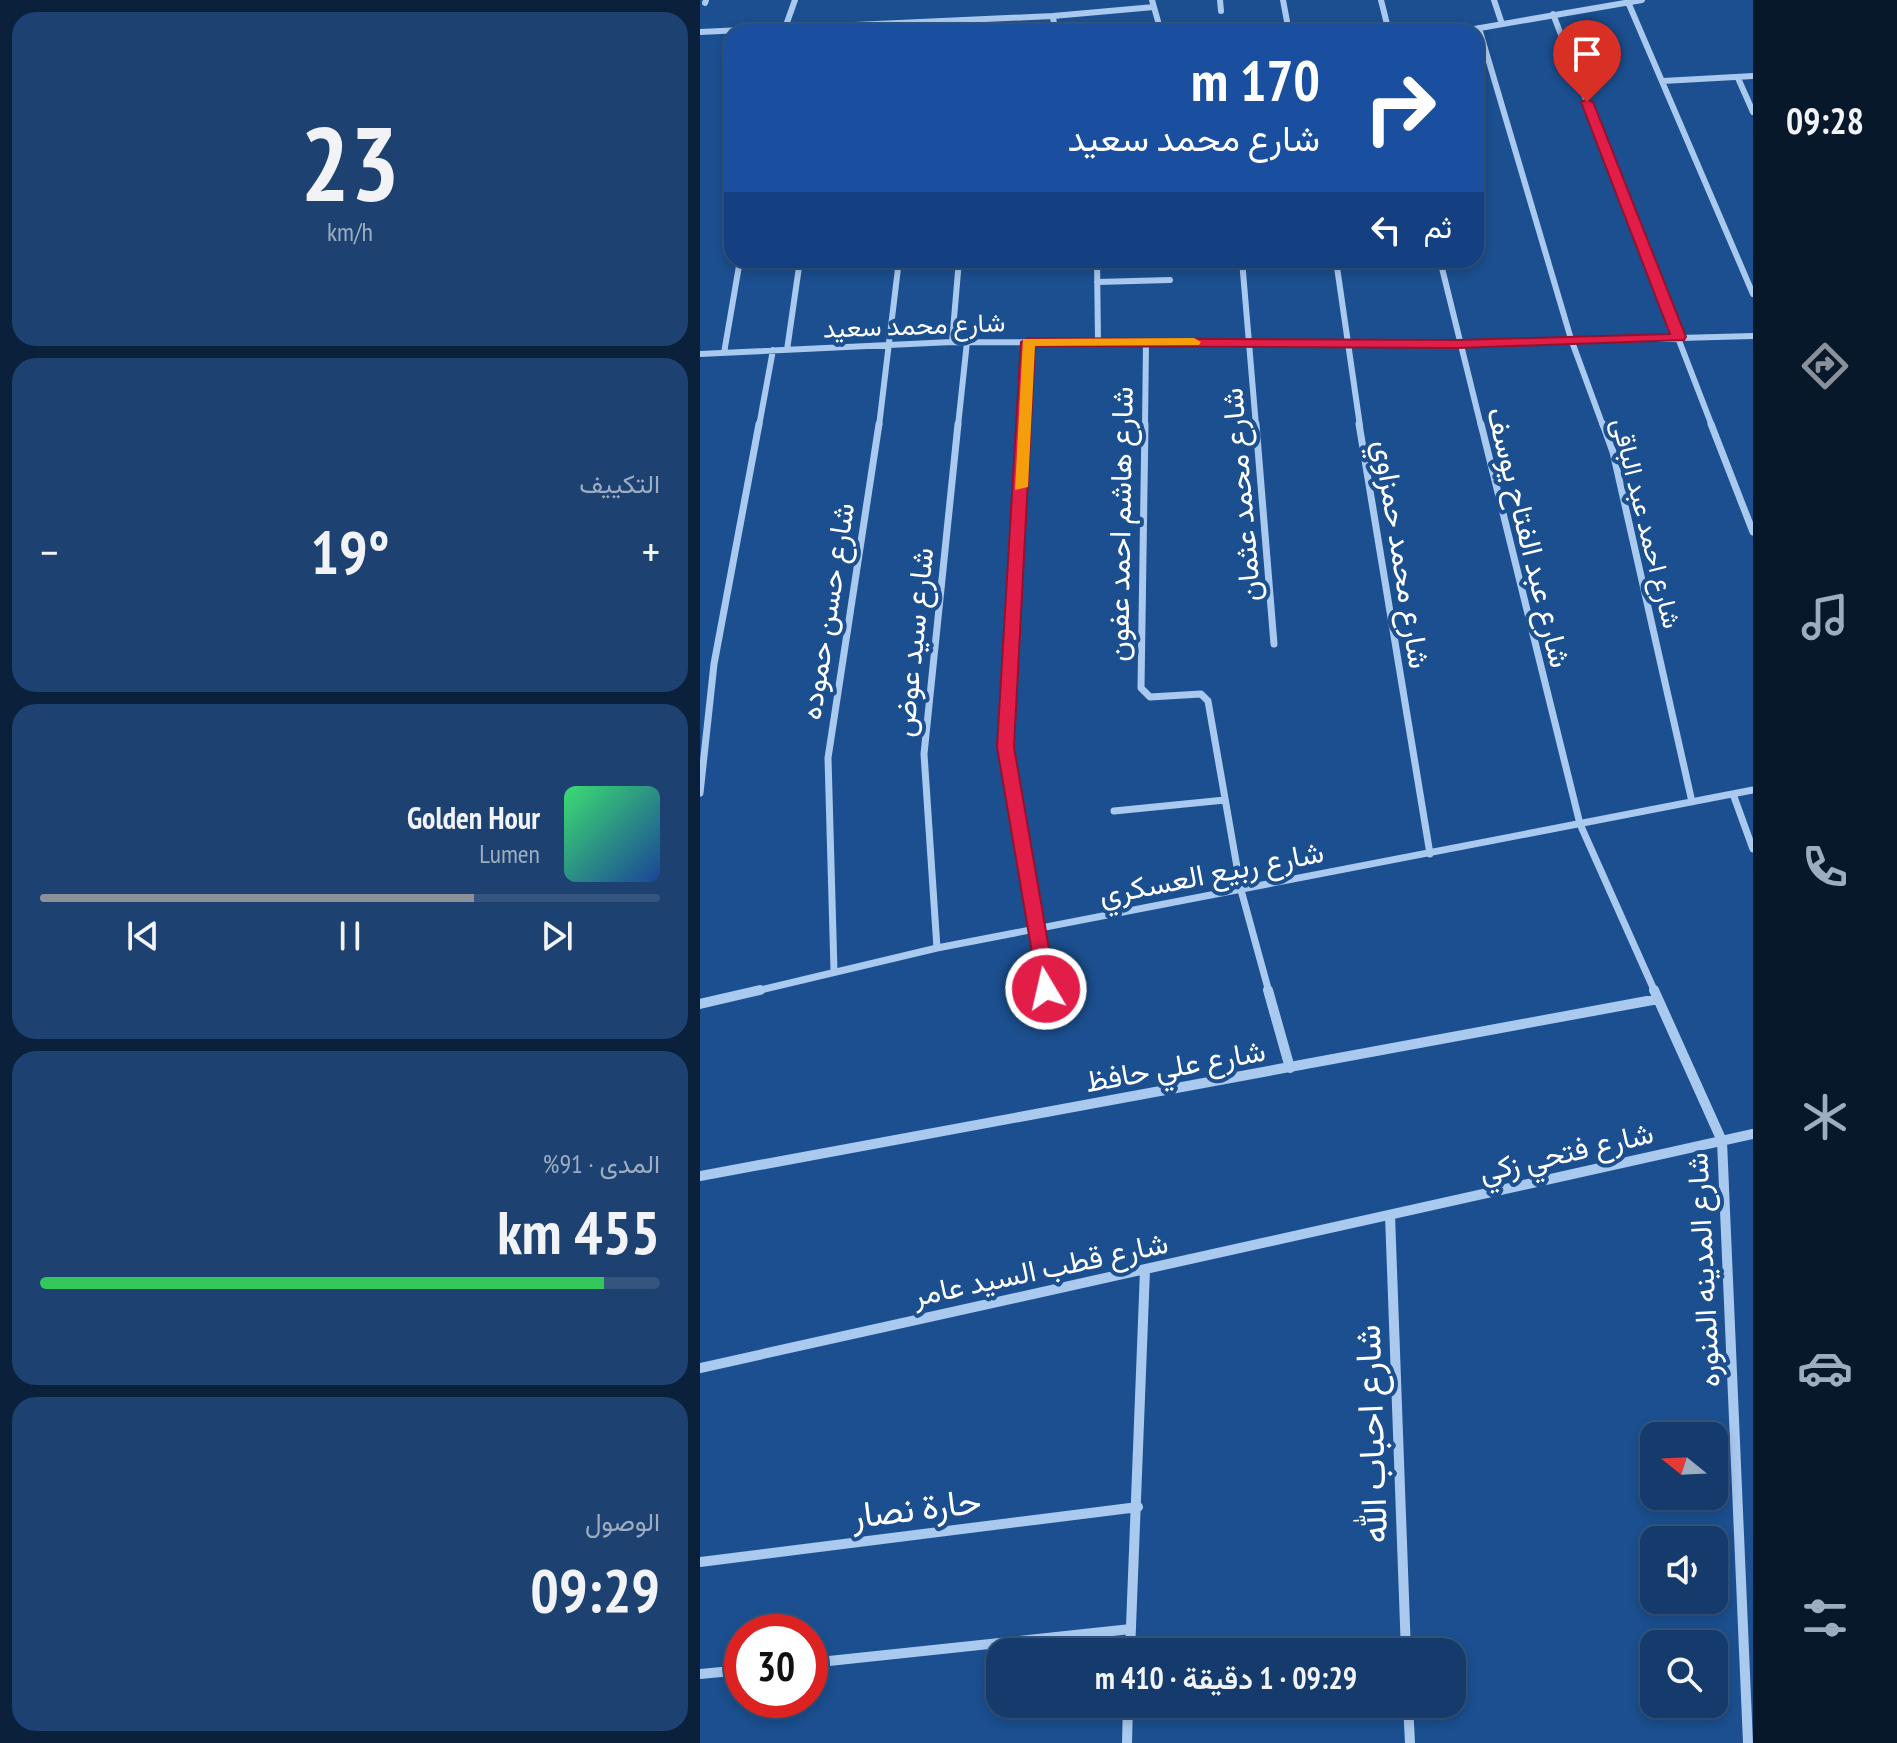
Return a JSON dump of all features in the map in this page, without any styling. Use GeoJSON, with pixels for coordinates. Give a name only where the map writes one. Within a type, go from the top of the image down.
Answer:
{"type":"FeatureCollection","features":[{"type":"Feature","properties":{"kind":"street"},"geometry":{"type":"LineString","coordinates":[[784,24],[795,0]]}},
{"type":"Feature","properties":{"kind":"street"},"geometry":{"type":"LineString","coordinates":[[1152,0],[1159,24]]}},
{"type":"Feature","properties":{"kind":"street"},"geometry":{"type":"LineString","coordinates":[[1220,0],[1221,11]]}},
{"type":"Feature","properties":{"kind":"street"},"geometry":{"type":"LineString","coordinates":[[1283,0],[1288,24]]}},
{"type":"Feature","properties":{"kind":"street"},"geometry":{"type":"LineString","coordinates":[[1381,0],[1387,24]]}},
{"type":"Feature","properties":{"kind":"street"},"geometry":{"type":"LineString","coordinates":[[1494,0],[1502,24]]}},
{"type":"Feature","properties":{"kind":"street"},"geometry":{"type":"LineString","coordinates":[[1484,27],[1601,3],[1642,0]]}},
{"type":"Feature","properties":{"kind":"street"},"geometry":{"type":"LineString","coordinates":[[1628,2],[1753,294]]}},
{"type":"Feature","properties":{"kind":"street"},"geometry":{"type":"LineString","coordinates":[[900,24],[1154,7]]}},
{"type":"Feature","properties":{"kind":"street"},"geometry":{"type":"LineString","coordinates":[[1553,14],[1753,532]]}},
{"type":"Feature","properties":{"kind":"street"},"geometry":{"type":"LineString","coordinates":[[1053,16],[1054,24]]}},
{"type":"Feature","properties":{"kind":"street"},"geometry":{"type":"LineString","coordinates":[[700,32],[724,31]]}},
{"type":"Feature","properties":{"kind":"street","name":"شارع احمد عبد الباقى"},"geometry":{"type":"LineString","coordinates":[[1484,45],[1571,339],[1613,452],[1692,802]]}},
{"type":"Feature","properties":{"kind":"street"},"geometry":{"type":"LineString","coordinates":[[1663,81],[1753,76]]}},
{"type":"Feature","properties":{"kind":"street"},"geometry":{"type":"LineString","coordinates":[[1738,78],[1753,112]]}},
{"type":"Feature","properties":{"kind":"street"},"geometry":{"type":"LineString","coordinates":[[724,353],[739,268]]}},
{"type":"Feature","properties":{"kind":"street"},"geometry":{"type":"LineString","coordinates":[[787,350],[799,268]]}},
{"type":"Feature","properties":{"kind":"street","name":"شارع حسن حموده"},"geometry":{"type":"LineString","coordinates":[[834,971],[828,758],[891,345],[898,268]]}},
{"type":"Feature","properties":{"kind":"street"},"geometry":{"type":"LineString","coordinates":[[952,342],[958,268]]}},
{"type":"Feature","properties":{"kind":"street"},"geometry":{"type":"LineString","coordinates":[[1097,268],[1098,342]]}},
{"type":"Feature","properties":{"kind":"street","name":"شارع محمد عثمان"},"geometry":{"type":"LineString","coordinates":[[1243,268],[1274,644]]}},
{"type":"Feature","properties":{"kind":"street","name":"شارع محمد حمزاوي"},"geometry":{"type":"LineString","coordinates":[[1337,268],[1346,343],[1430,854]]}},
{"type":"Feature","properties":{"kind":"street","name":"شارع عبد الفتاح يوسف"},"geometry":{"type":"LineString","coordinates":[[1442,268],[1458,344],[1580,824]]}},
{"type":"Feature","properties":{"kind":"street"},"geometry":{"type":"LineString","coordinates":[[1097,282],[1170,280]]}},
{"type":"Feature","properties":{"kind":"street","name":"شارع محمد سعيد"},"geometry":{"type":"LineString","coordinates":[[700,354],[952,342],[1458,344],[1753,336]]}},
{"type":"Feature","properties":{"kind":"street","name":"شارع سيد عوض"},"geometry":{"type":"LineString","coordinates":[[937,948],[924,754],[967,342]]}},
{"type":"Feature","properties":{"kind":"street"},"geometry":{"type":"LineString","coordinates":[[1028,342],[1006,747],[1051,1019]]}},
{"type":"Feature","properties":{"kind":"street","name":"شارع هاشم احمد عفون"},"geometry":{"type":"LineString","coordinates":[[1146,342],[1141,688],[1150,697],[1206,697],[1241,890],[1290,1068]]}},
{"type":"Feature","properties":{"kind":"street"},"geometry":{"type":"LineString","coordinates":[[700,793],[714,664],[773,350]]}},
{"type":"Feature","properties":{"kind":"street","name":"شارع ربيع العسكري"},"geometry":{"type":"LineString","coordinates":[[700,1004],[937,948],[1753,790]]}},
{"type":"Feature","properties":{"kind":"street"},"geometry":{"type":"LineString","coordinates":[[1733,794],[1753,849]]}},
{"type":"Feature","properties":{"kind":"street"},"geometry":{"type":"LineString","coordinates":[[1114,811],[1225,800]]}},
{"type":"Feature","properties":{"kind":"street","name":"شارع المدينه المنوره"},"geometry":{"type":"LineString","coordinates":[[1580,824],[1722,1141],[1748,1743]]}},
{"type":"Feature","properties":{"kind":"street","name":"شارع علي حافظ"},"geometry":{"type":"LineString","coordinates":[[700,1176],[1658,999]]}},
{"type":"Feature","properties":{"kind":"street","name":"شارع فتحي زكي"},"geometry":{"type":"LineString","coordinates":[[1390,1215],[1753,1134]]}},
{"type":"Feature","properties":{"kind":"street","name":"شارع قطب السيد عامر"},"geometry":{"type":"LineString","coordinates":[[700,1368],[1390,1215]]}},
{"type":"Feature","properties":{"kind":"street","name":"شارع احباب الله"},"geometry":{"type":"LineString","coordinates":[[1390,1215],[1405,1638]]}},
{"type":"Feature","properties":{"kind":"street"},"geometry":{"type":"LineString","coordinates":[[1131,1638],[1145,1270]]}},
{"type":"Feature","properties":{"kind":"street","name":"حارة نصار"},"geometry":{"type":"LineString","coordinates":[[700,1562],[1138,1507]]}},
{"type":"Feature","properties":{"kind":"street"},"geometry":{"type":"LineString","coordinates":[[828,1661],[1131,1629]]}},
{"type":"Feature","properties":{"kind":"street"},"geometry":{"type":"LineString","coordinates":[[700,1674],[724,1672]]}},
{"type":"Feature","properties":{"kind":"street"},"geometry":{"type":"LineString","coordinates":[[1127,1743],[1128,1718]]}},
{"type":"Feature","properties":{"kind":"street"},"geometry":{"type":"LineString","coordinates":[[1409,1718],[1410,1743]]}},
{"type":"Feature","properties":{"kind":"slow traffic"},"geometry":{"type":"LineString","coordinates":[[1020,487],[1028,342],[1194,342]]}},
{"type":"Feature","properties":{"kind":"route"},"geometry":{"type":"LineString","coordinates":[[1046,989],[1006,747],[1028,342],[1458,344],[1679,337],[1587,102]]}}]}
